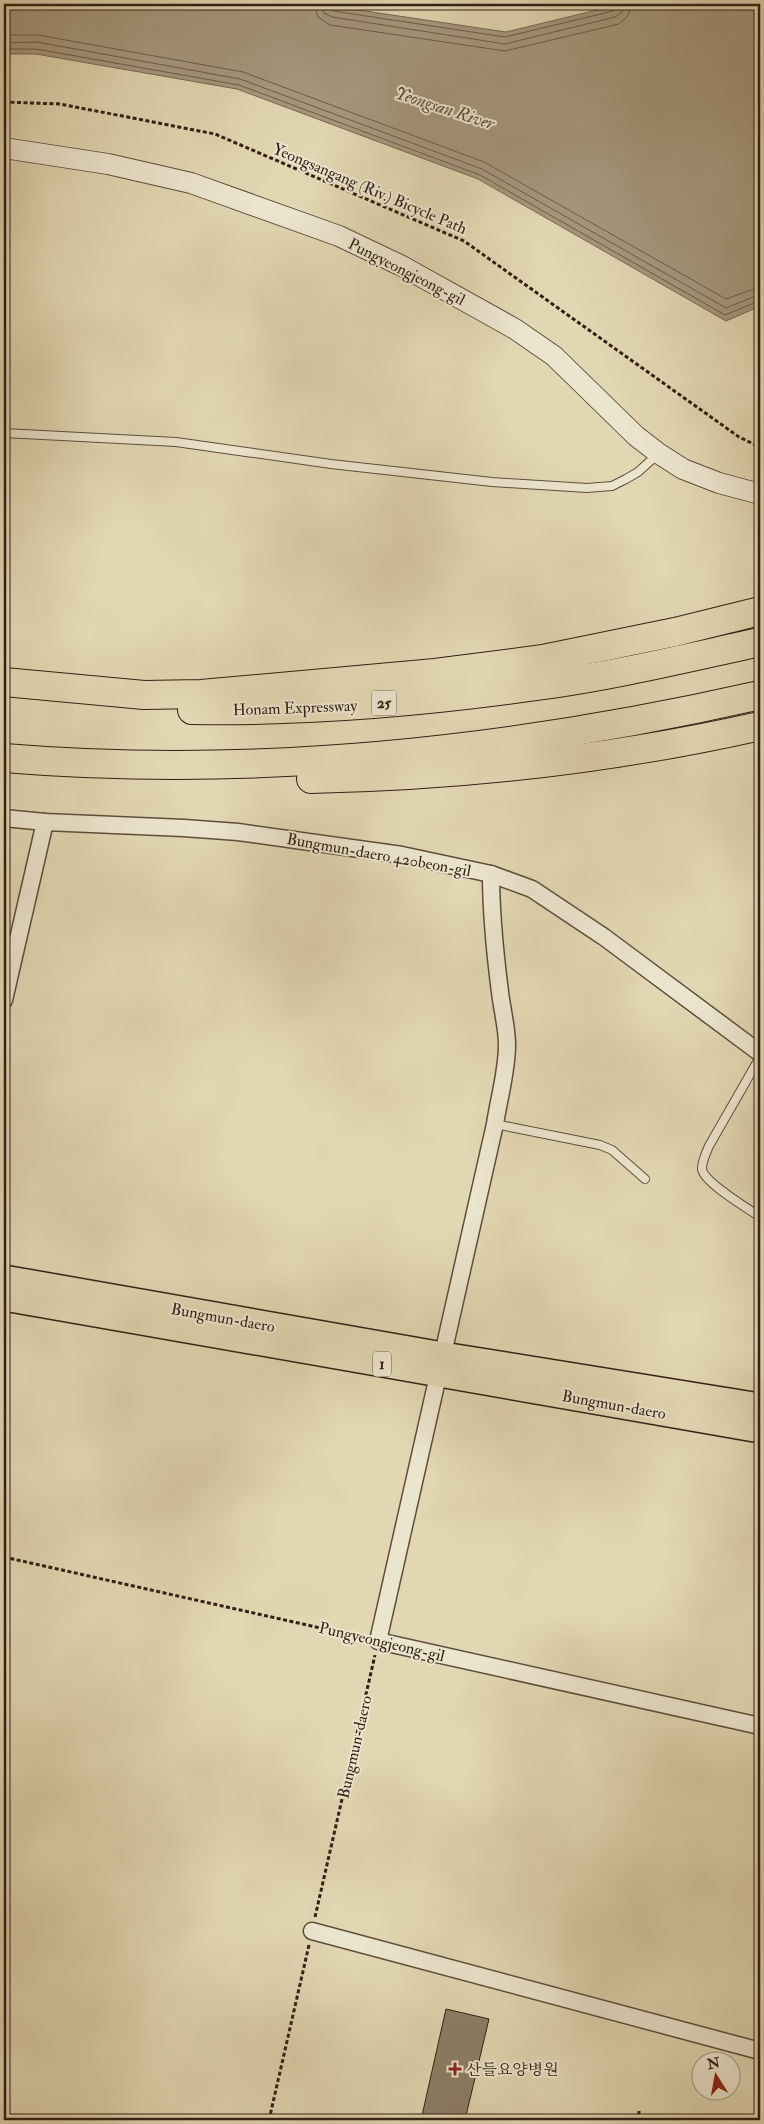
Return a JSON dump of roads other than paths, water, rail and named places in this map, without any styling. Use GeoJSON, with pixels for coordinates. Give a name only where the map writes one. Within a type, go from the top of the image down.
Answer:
{"type":"FeatureCollection","features":[{"type":"Feature","properties":{"kind":"highway"},"geometry":{"type":"LineString","coordinates":[[4,682],[144,695],[182,694],[435,673],[543,659],[676,632],[760,610]]}},
{"type":"Feature","properties":{"kind":"highway","name":"Honam Expressway"},"geometry":{"type":"LineString","coordinates":[[4,700],[122,708],[240,711],[391,703],[538,686],[637,669],[760,642]]}},
{"type":"Feature","properties":{"kind":"highway"},"geometry":{"type":"LineString","coordinates":[[4,758],[154,765],[329,761],[431,752],[567,732],[760,695]]}},
{"type":"Feature","properties":{"kind":"highway"},"geometry":{"type":"LineString","coordinates":[[4,772],[50,777],[206,780],[388,778],[482,770],[582,757],[760,726]]}},
{"type":"Feature","properties":{"kind":"main road","name":"Bungmun-daero"},"geometry":{"type":"LineString","coordinates":[[4,1278],[760,1430]]}},
{"type":"Feature","properties":{"kind":"main road","name":"Bungmun-daero"},"geometry":{"type":"LineString","coordinates":[[4,1298],[440,1365],[760,1406]]}},
{"type":"Feature","properties":{"kind":"street","name":"Pungyeongjeong-gil"},"geometry":{"type":"LineString","coordinates":[[4,148],[108,164],[191,183],[339,236],[402,266],[515,329],[554,356],[636,436],[683,469],[719,483],[760,494]]}},
{"type":"Feature","properties":{"kind":"street","name":"Bungmun-daero 420beon-gil"},"geometry":{"type":"LineString","coordinates":[[4,818],[45,822],[238,832],[402,855],[491,874],[532,889],[604,938],[760,1053]]}},
{"type":"Feature","properties":{"kind":"street"},"geometry":{"type":"LineString","coordinates":[[4,1000],[45,822]]}},
{"type":"Feature","properties":{"kind":"street"},"geometry":{"type":"LineString","coordinates":[[440,1365],[495,1124],[507,1046],[494,940],[491,874]]}},
{"type":"Feature","properties":{"kind":"street","name":"Pungyeongjeong-gil"},"geometry":{"type":"LineString","coordinates":[[440,1365],[378,1641],[760,1726]]}},
{"type":"Feature","properties":{"kind":"street"},"geometry":{"type":"LineString","coordinates":[[312,1932],[760,2051]]}},
{"type":"Feature","properties":{"kind":"lane"},"geometry":{"type":"LineString","coordinates":[[4,433],[176,442],[341,465],[492,482],[587,488],[612,486],[638,472],[658,453]]}},
{"type":"Feature","properties":{"kind":"lane"},"geometry":{"type":"LineString","coordinates":[[760,1057],[709,1146],[702,1169],[707,1179],[760,1217]]}},
{"type":"Feature","properties":{"kind":"lane"},"geometry":{"type":"LineString","coordinates":[[495,1124],[600,1145],[612,1150],[645,1179]]}},
{"type":"Feature","properties":{"kind":"water","name":"Yeongsan River"},"geometry":{"type":"Polygon","coordinates":[[[4,4],[318,4],[506,32],[622,4],[760,4],[760,310],[756,308],[726,321],[478,179],[237,89],[36,54],[4,54],[4,4]]]}},
{"type":"Feature","properties":{"kind":"place","name":"산들요양병원"},"geometry":{"type":"Point","coordinates":[455,2069]}}]}
